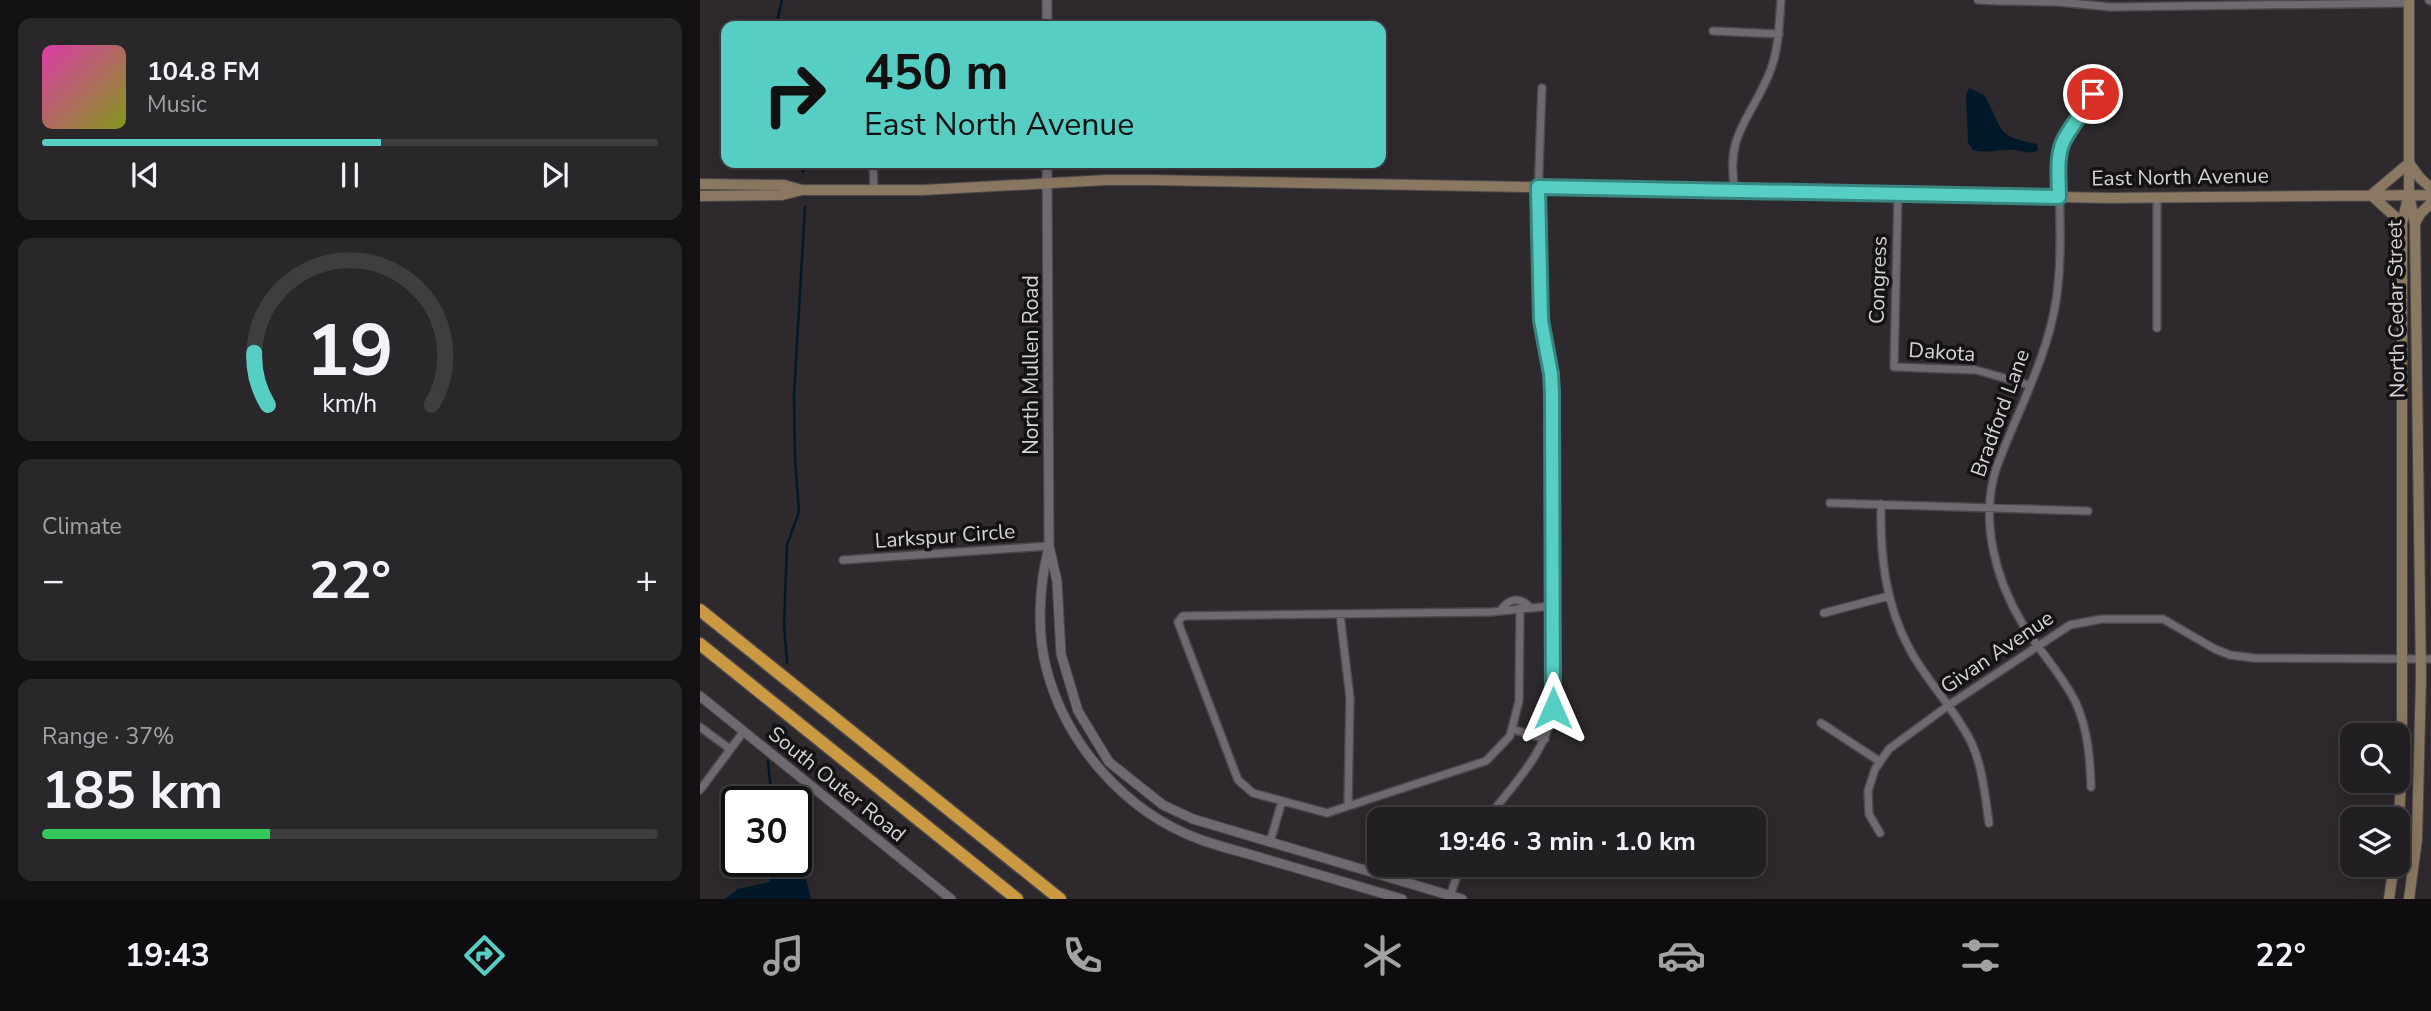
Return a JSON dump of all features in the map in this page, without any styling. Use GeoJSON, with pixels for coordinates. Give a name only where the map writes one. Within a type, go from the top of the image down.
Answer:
{"type":"FeatureCollection","features":[{"type":"Feature","properties":{"kind":"highway"},"geometry":{"type":"LineString","coordinates":[[700,609],[1060,899]]}},
{"type":"Feature","properties":{"kind":"highway"},"geometry":{"type":"LineString","coordinates":[[700,645],[1017,899]]}},
{"type":"Feature","properties":{"kind":"main road"},"geometry":{"type":"LineString","coordinates":[[2409,1],[2409,194]]}},
{"type":"Feature","properties":{"kind":"main road"},"geometry":{"type":"LineString","coordinates":[[2409,163],[2431,188]]}},
{"type":"Feature","properties":{"kind":"main road"},"geometry":{"type":"LineString","coordinates":[[2402,223],[2371,195],[2409,163]]}},
{"type":"Feature","properties":{"kind":"main road","name":"East North Avenue"},"geometry":{"type":"LineString","coordinates":[[802,190],[923,190],[1153,180],[2059,197],[2431,195]]}},
{"type":"Feature","properties":{"kind":"main road"},"geometry":{"type":"LineString","coordinates":[[700,184],[784,185],[802,190]]}},
{"type":"Feature","properties":{"kind":"main road"},"geometry":{"type":"LineString","coordinates":[[700,190],[751,189],[768,185]]}},
{"type":"Feature","properties":{"kind":"main road"},"geometry":{"type":"LineString","coordinates":[[700,196],[782,195],[802,190]]}},
{"type":"Feature","properties":{"kind":"main road","name":"North Cedar Street"},"geometry":{"type":"LineString","coordinates":[[2400,807],[2403,659],[2402,223],[2409,194]]}},
{"type":"Feature","properties":{"kind":"main road","name":"North Cedar Street"},"geometry":{"type":"LineString","coordinates":[[2409,194],[2414,224],[2426,659],[2417,825],[2409,899]]}},
{"type":"Feature","properties":{"kind":"main road"},"geometry":{"type":"LineString","coordinates":[[2414,224],[2431,203]]}},
{"type":"Feature","properties":{"kind":"main road"},"geometry":{"type":"LineString","coordinates":[[2389,899],[2392,877]]}},
{"type":"Feature","properties":{"kind":"street"},"geometry":{"type":"LineString","coordinates":[[1047,0],[1047,21]]}},
{"type":"Feature","properties":{"kind":"street"},"geometry":{"type":"LineString","coordinates":[[1735,190],[1732,164],[1736,138],[1766,82],[1779,34],[1780,0]]}},
{"type":"Feature","properties":{"kind":"street"},"geometry":{"type":"LineString","coordinates":[[1979,0],[2068,3],[2111,8],[2228,3],[2409,1]]}},
{"type":"Feature","properties":{"kind":"street"},"geometry":{"type":"LineString","coordinates":[[1713,31],[1779,34]]}},
{"type":"Feature","properties":{"kind":"street","name":"Bradford Lane"},"geometry":{"type":"LineString","coordinates":[[2089,78],[2093,94],[2087,108],[2062,143],[2059,161],[2059,272],[2056,303],[2049,332],[1990,487],[1989,509],[1994,552],[2001,579],[2014,608],[2070,691],[2082,719],[2089,751],[2091,787]]}},
{"type":"Feature","properties":{"kind":"street"},"geometry":{"type":"LineString","coordinates":[[1497,807],[1524,774],[1545,739],[1551,725],[1553,708],[1552,393],[1541,320],[1538,187],[1542,88]]}},
{"type":"Feature","properties":{"kind":"street"},"geometry":{"type":"LineString","coordinates":[[873,168],[874,190]]}},
{"type":"Feature","properties":{"kind":"street","name":"North Mullen Road"},"geometry":{"type":"LineString","coordinates":[[1047,168],[1049,546]]}},
{"type":"Feature","properties":{"kind":"street","name":"Congress"},"geometry":{"type":"LineString","coordinates":[[1894,367],[1898,193]]}},
{"type":"Feature","properties":{"kind":"street"},"geometry":{"type":"LineString","coordinates":[[2157,198],[2157,328]]}},
{"type":"Feature","properties":{"kind":"street","name":"Dakota"},"geometry":{"type":"LineString","coordinates":[[1894,367],[1976,370],[2029,385]]}},
{"type":"Feature","properties":{"kind":"street"},"geometry":{"type":"LineString","coordinates":[[1830,503],[2088,511]]}},
{"type":"Feature","properties":{"kind":"street"},"geometry":{"type":"LineString","coordinates":[[1881,505],[1881,543],[1889,596],[1911,651],[1949,705],[1977,758],[1989,822]]}},
{"type":"Feature","properties":{"kind":"street"},"geometry":{"type":"LineString","coordinates":[[1049,546],[1057,581],[1061,654],[1068,684],[1078,711],[1109,762],[1163,805],[1183,814],[1462,899]]}},
{"type":"Feature","properties":{"kind":"street"},"geometry":{"type":"LineString","coordinates":[[1049,546],[1042,576],[1045,665],[1058,703],[1096,764],[1115,785],[1132,802],[1198,839],[1402,899]]}},
{"type":"Feature","properties":{"kind":"street","name":"Larkspur Circle"},"geometry":{"type":"LineString","coordinates":[[843,559],[1049,546]]}},
{"type":"Feature","properties":{"kind":"street"},"geometry":{"type":"LineString","coordinates":[[1825,613],[1889,596]]}},
{"type":"Feature","properties":{"kind":"street"},"geometry":{"type":"LineString","coordinates":[[1500,611],[1510,600],[1517,599],[1524,601],[1531,608]]}},
{"type":"Feature","properties":{"kind":"street"},"geometry":{"type":"LineString","coordinates":[[1520,608],[1519,701],[1510,736],[1486,761],[1327,813],[1253,793],[1238,780],[1178,622],[1183,615],[1500,611],[1520,608],[1553,606]]}},
{"type":"Feature","properties":{"kind":"street"},"geometry":{"type":"LineString","coordinates":[[1340,614],[1350,698],[1348,806]]}},
{"type":"Feature","properties":{"kind":"street","name":"Givan Avenue"},"geometry":{"type":"LineString","coordinates":[[1880,833],[1869,814],[1868,801],[1871,780],[1879,761],[1900,740],[1949,705],[2070,625],[2102,619],[2153,618],[2179,627],[2230,655],[2255,658],[2426,659]]}},
{"type":"Feature","properties":{"kind":"street","name":"South Outer Road"},"geometry":{"type":"LineString","coordinates":[[700,696],[951,899]]}},
{"type":"Feature","properties":{"kind":"street"},"geometry":{"type":"LineString","coordinates":[[1821,723],[1879,761]]}},
{"type":"Feature","properties":{"kind":"street"},"geometry":{"type":"LineString","coordinates":[[700,727],[730,749]]}},
{"type":"Feature","properties":{"kind":"street"},"geometry":{"type":"LineString","coordinates":[[1512,729],[1545,739]]}},
{"type":"Feature","properties":{"kind":"street"},"geometry":{"type":"LineString","coordinates":[[700,790],[744,731]]}},
{"type":"Feature","properties":{"kind":"street"},"geometry":{"type":"LineString","coordinates":[[1270,842],[1282,801]]}},
{"type":"Feature","properties":{"kind":"street"},"geometry":{"type":"LineString","coordinates":[[1450,897],[1457,877]]}},
{"type":"Feature","properties":{"kind":"water"},"geometry":{"type":"Polygon","coordinates":[[[1969,88],[1984,95],[2006,133],[2037,144],[2038,150],[1973,150],[1968,143],[1966,95],[1969,88]]]}},
{"type":"Feature","properties":{"kind":"water"},"geometry":{"type":"Polygon","coordinates":[[[770,877],[806,877],[811,899],[725,899],[738,889],[770,882],[770,877]]]}},
{"type":"Feature","properties":{"kind":"waterway"},"geometry":{"type":"LineString","coordinates":[[777,21],[782,0]]}},
{"type":"Feature","properties":{"kind":"waterway"},"geometry":{"type":"LineString","coordinates":[[787,663],[784,625],[787,545],[799,512],[794,395],[805,207]]}},
{"type":"Feature","properties":{"kind":"waterway"},"geometry":{"type":"LineString","coordinates":[[773,737],[774,724]]}},
{"type":"Feature","properties":{"kind":"waterway"},"geometry":{"type":"LineString","coordinates":[[768,761],[770,786]]}},
{"type":"Feature","properties":{"kind":"route"},"geometry":{"type":"LineString","coordinates":[[1553,708],[1552,393],[1541,320],[1538,187],[2059,197],[2062,143],[2087,108],[2093,94]]}}]}
